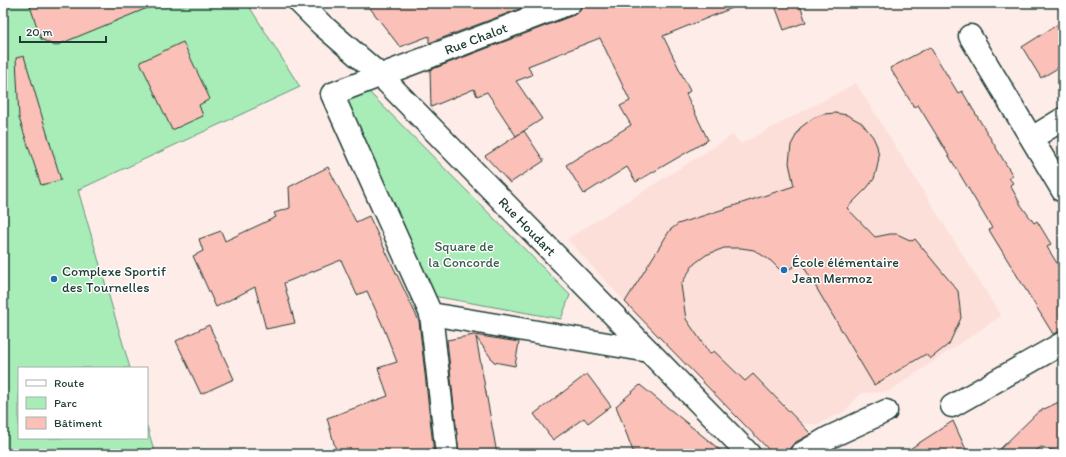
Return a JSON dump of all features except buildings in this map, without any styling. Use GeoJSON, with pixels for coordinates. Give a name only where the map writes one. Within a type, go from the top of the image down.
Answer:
{"type":"FeatureCollection","features":[{"type":"Feature","properties":{"kind":"street","name":"Rue Houdart"},"geometry":{"type":"LineString","coordinates":[[300,3],[321,24],[381,76],[749,454]]}},
{"type":"Feature","properties":{"kind":"street","name":"Rue Chalot"},"geometry":{"type":"LineString","coordinates":[[381,76],[570,3]]}},
{"type":"Feature","properties":{"kind":"street"},"geometry":{"type":"LineString","coordinates":[[970,36],[1063,191]]}},
{"type":"Feature","properties":{"kind":"street"},"geometry":{"type":"LineString","coordinates":[[381,76],[332,94],[431,314],[447,454]]}},
{"type":"Feature","properties":{"kind":"street"},"geometry":{"type":"LineString","coordinates":[[1032,138],[1063,119]]}},
{"type":"Feature","properties":{"kind":"street"},"geometry":{"type":"LineString","coordinates":[[431,314],[649,351]]}},
{"type":"Feature","properties":{"kind":"street"},"geometry":{"type":"LineString","coordinates":[[952,406],[1063,343]]}},
{"type":"Feature","properties":{"kind":"street"},"geometry":{"type":"LineString","coordinates":[[802,454],[828,438],[886,411]]}},
{"type":"Feature","properties":{"kind":"shaded area","name":"École élémentaire Jean Mermoz"},"geometry":{"type":"Polygon","coordinates":[[[856,83],[1001,316],[888,392],[862,393],[845,411],[819,424],[801,424],[771,452],[625,302],[567,239],[733,135],[741,144],[856,83]]]}},
{"type":"Feature","properties":{"kind":"green space","name":"Complexe Sportif des Tournelles"},"geometry":{"type":"Polygon","coordinates":[[[3,3],[247,3],[300,87],[78,190],[130,367],[18,367],[18,439],[148,439],[148,430],[155,454],[3,454],[3,3]]]}},
{"type":"Feature","properties":{"kind":"green space","name":"Square de la Concorde"},"geometry":{"type":"Polygon","coordinates":[[[369,92],[570,295],[561,319],[433,296],[340,100],[369,92]]]}},
{"type":"Feature","properties":{"kind":"place","name":"École élémentaire Jean Mermoz"},"geometry":{"type":"Point","coordinates":[784,270]}},
{"type":"Feature","properties":{"kind":"place","name":"Complexe Sportif des Tournelles"},"geometry":{"type":"Point","coordinates":[54,279]}}]}
